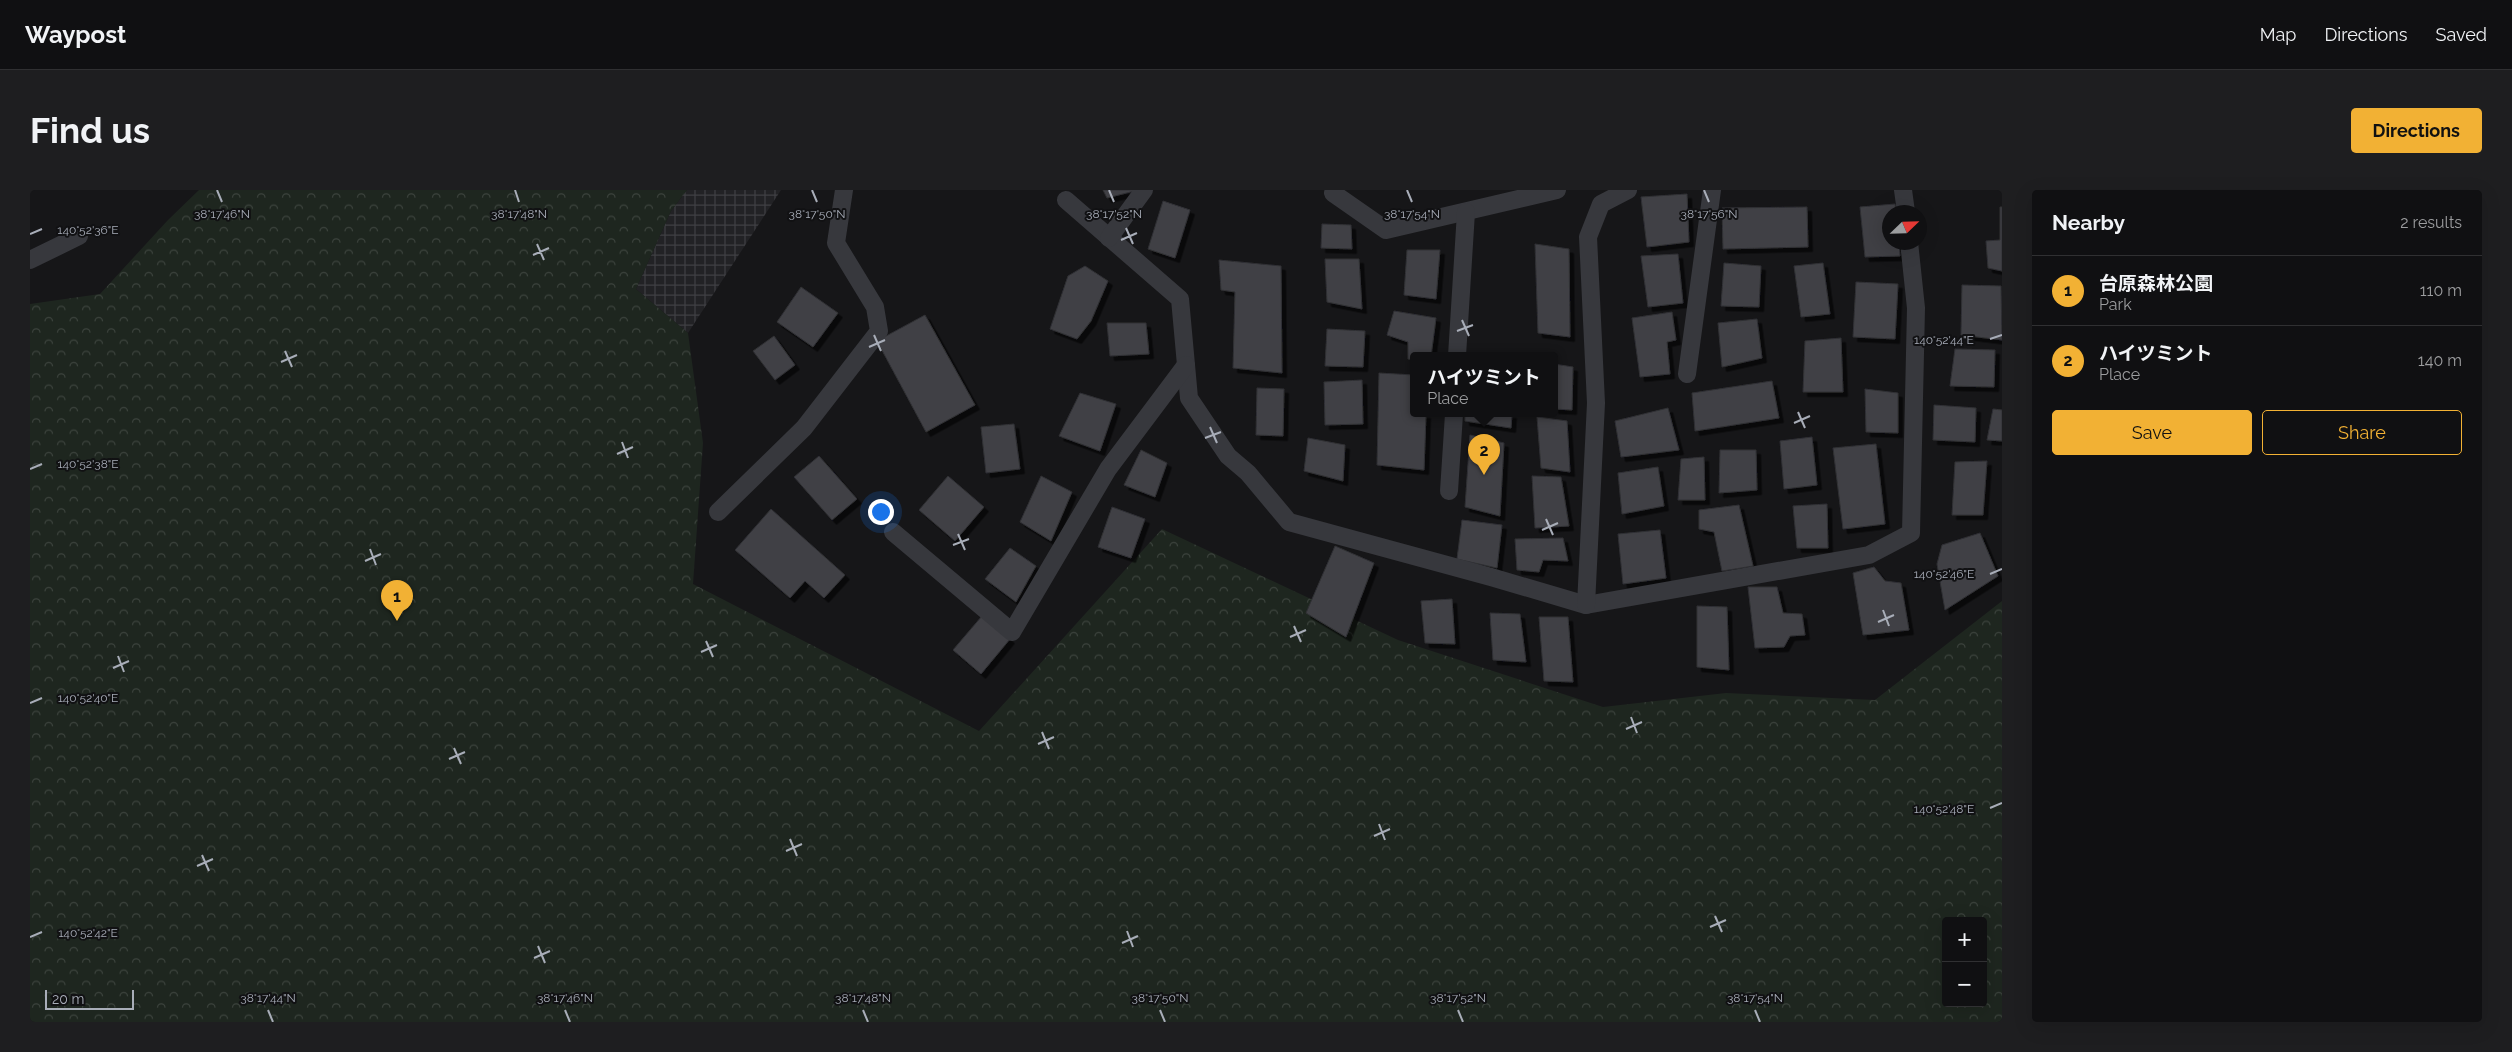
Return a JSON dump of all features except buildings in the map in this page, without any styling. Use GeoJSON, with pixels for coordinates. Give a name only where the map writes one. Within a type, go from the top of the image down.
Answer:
{"type":"FeatureCollection","features":[{"type":"Feature","properties":{"kind":"lane"},"geometry":{"type":"LineString","coordinates":[[718,512],[804,428],[879,331],[874,307],[836,243],[844,190]]}},
{"type":"Feature","properties":{"kind":"lane"},"geometry":{"type":"LineString","coordinates":[[1109,238],[1144,190]]}},
{"type":"Feature","properties":{"kind":"lane"},"geometry":{"type":"LineString","coordinates":[[1333,193],[1386,230],[1557,190]]}},
{"type":"Feature","properties":{"kind":"lane"},"geometry":{"type":"LineString","coordinates":[[1586,605],[1596,404],[1588,236],[1602,204],[1628,190]]}},
{"type":"Feature","properties":{"kind":"lane"},"geometry":{"type":"LineString","coordinates":[[1687,374],[1712,190]]}},
{"type":"Feature","properties":{"kind":"lane"},"geometry":{"type":"LineString","coordinates":[[1903,190],[1905,205]]}},
{"type":"Feature","properties":{"kind":"lane"},"geometry":{"type":"LineString","coordinates":[[1066,200],[1180,299],[1189,398],[1228,456],[1248,473],[1289,522],[1586,605],[1869,555],[1911,533],[1916,308],[1910,250]]}},
{"type":"Feature","properties":{"kind":"lane"},"geometry":{"type":"LineString","coordinates":[[1457,352],[1466,212]]}},
{"type":"Feature","properties":{"kind":"lane"},"geometry":{"type":"LineString","coordinates":[[30,260],[79,236]]}},
{"type":"Feature","properties":{"kind":"lane"},"geometry":{"type":"LineString","coordinates":[[893,532],[1012,632],[1108,469],[1186,365]]}},
{"type":"Feature","properties":{"kind":"lane"},"geometry":{"type":"LineString","coordinates":[[1449,491],[1454,417]]}},
{"type":"Feature","properties":{"kind":"shaded area"},"geometry":{"type":"Polygon","coordinates":[[[687,190],[781,190],[688,333],[636,289],[671,211],[687,190]]]}},
{"type":"Feature","properties":{"kind":"green space"},"geometry":{"type":"Polygon","coordinates":[[[199,190],[687,190],[671,211],[636,289],[688,333],[703,443],[693,584],[979,731],[1162,529],[1398,640],[1603,707],[1726,693],[1875,700],[2002,601],[2002,1022],[30,1022],[30,304],[100,294],[168,220],[199,190]]]}},
{"type":"Feature","properties":{"kind":"place","name":"ハイツミント"},"geometry":{"type":"Point","coordinates":[1484,475]}},
{"type":"Feature","properties":{"kind":"place","name":"台原森林公園"},"geometry":{"type":"Point","coordinates":[397,621]}}]}
